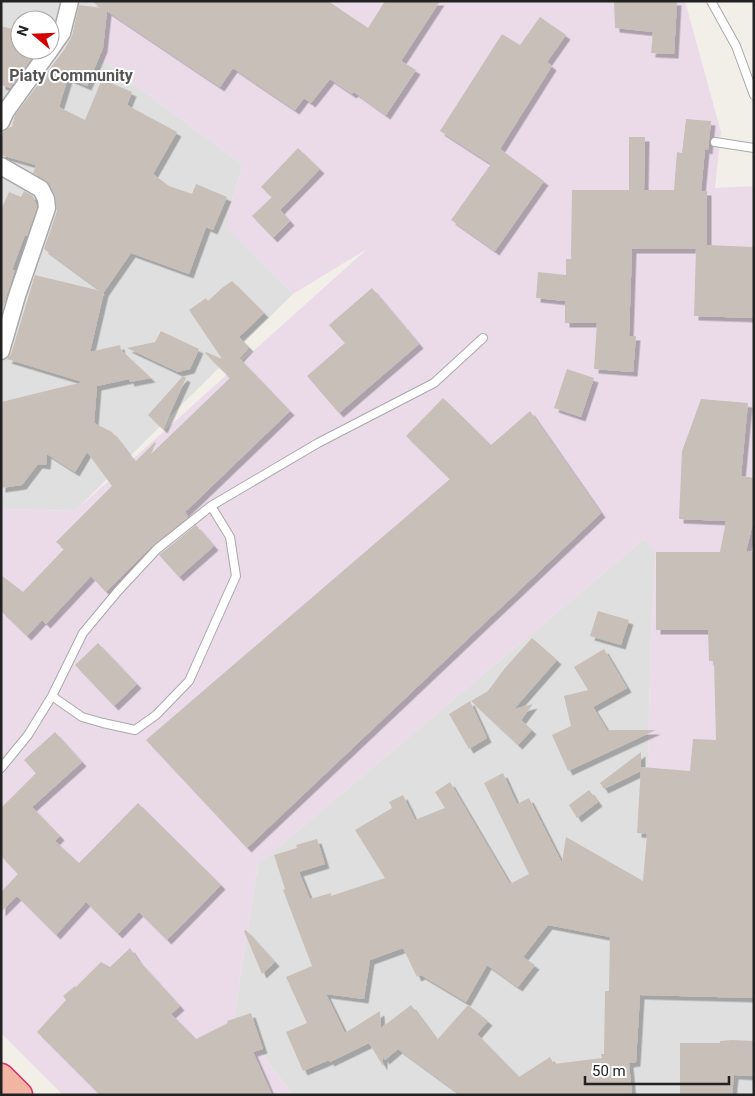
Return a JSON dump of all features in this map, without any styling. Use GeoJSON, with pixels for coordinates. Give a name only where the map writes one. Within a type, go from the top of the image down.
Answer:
{"type":"FeatureCollection","features":[{"type":"Feature","properties":{"kind":"highway"},"geometry":{"type":"LineString","coordinates":[[1,1077],[19,1095]]}},
{"type":"Feature","properties":{"kind":"street"},"geometry":{"type":"LineString","coordinates":[[60,36],[70,1]]}},
{"type":"Feature","properties":{"kind":"street"},"geometry":{"type":"LineString","coordinates":[[1,122],[6,111],[43,60]]}},
{"type":"Feature","properties":{"kind":"street"},"geometry":{"type":"LineString","coordinates":[[1,166],[41,189],[46,199],[47,208],[17,296],[1,352]]}},
{"type":"Feature","properties":{"kind":"lane"},"geometry":{"type":"LineString","coordinates":[[711,1],[736,46],[754,95]]}},
{"type":"Feature","properties":{"kind":"lane"},"geometry":{"type":"LineString","coordinates":[[715,142],[754,148]]}},
{"type":"Feature","properties":{"kind":"lane"},"geometry":{"type":"LineString","coordinates":[[1,768],[28,735],[52,696],[83,633],[118,591],[157,549],[211,506],[318,443],[434,383],[484,338]]}},
{"type":"Feature","properties":{"kind":"lane"},"geometry":{"type":"LineString","coordinates":[[52,696],[82,716],[102,723],[135,730],[156,715],[188,681],[236,576],[230,537],[211,506]]}},
{"type":"Feature","properties":{"kind":"shaded area"},"geometry":{"type":"Polygon","coordinates":[[[1,1],[100,1],[98,57],[243,165],[228,213],[229,229],[293,294],[75,511],[1,509],[1,1]]]}},
{"type":"Feature","properties":{"kind":"shaded area"},"geometry":{"type":"Polygon","coordinates":[[[100,1],[685,1],[721,132],[715,188],[754,186],[754,969],[599,879],[645,880],[651,635],[656,553],[644,539],[258,864],[234,1017],[293,1095],[63,1095],[1,1033],[1,509],[75,511],[367,249],[293,294],[228,229],[228,213],[243,165],[98,57],[100,1]]]}},
{"type":"Feature","properties":{"kind":"shaded area"},"geometry":{"type":"Polygon","coordinates":[[[644,539],[656,552],[651,635],[645,880],[754,969],[754,1095],[293,1095],[234,1017],[258,864],[644,539]]]}},
{"type":"Feature","properties":{"kind":"building"},"geometry":{"type":"Polygon","coordinates":[[[92,1],[328,1],[368,28],[385,1],[440,1],[401,61],[416,70],[386,115],[354,92],[352,94],[330,79],[311,103],[304,98],[295,110],[233,68],[220,87],[107,11],[103,48],[87,86],[68,78],[59,107],[85,120],[102,79],[132,92],[127,105],[177,132],[153,174],[169,186],[192,194],[196,184],[227,197],[213,230],[206,227],[189,274],[131,253],[104,292],[90,352],[120,345],[121,350],[151,378],[130,382],[129,379],[97,386],[94,423],[112,432],[135,462],[155,442],[151,454],[230,378],[205,353],[222,359],[189,310],[206,298],[208,301],[232,281],[264,313],[239,337],[249,347],[239,358],[290,411],[185,512],[188,517],[152,546],[106,592],[91,576],[46,624],[42,620],[27,636],[1,611],[1,575],[23,592],[64,549],[56,542],[112,486],[87,452],[75,472],[47,454],[46,465],[38,464],[22,485],[1,488],[1,402],[83,382],[7,359],[11,354],[35,275],[101,291],[44,249],[57,211],[55,195],[46,181],[33,173],[36,165],[1,155],[1,141],[3,132],[12,127],[15,115],[56,60],[60,60],[60,55],[72,36],[79,5],[101,8],[92,1]]]}},
{"type":"Feature","properties":{"kind":"building"},"geometry":{"type":"Polygon","coordinates":[[[614,1],[677,1],[674,54],[651,53],[653,32],[615,28],[614,1]]]}},
{"type":"Feature","properties":{"kind":"building"},"geometry":{"type":"Polygon","coordinates":[[[540,17],[566,35],[547,62],[552,66],[500,149],[544,181],[495,251],[451,220],[491,164],[440,131],[502,34],[520,45],[540,17]]]}},
{"type":"Feature","properties":{"kind":"building"},"geometry":{"type":"Polygon","coordinates":[[[1,26],[10,28],[10,60],[31,60],[10,88],[1,85],[1,26]]]}},
{"type":"Feature","properties":{"kind":"building"},"geometry":{"type":"Polygon","coordinates":[[[686,119],[711,121],[708,150],[705,149],[701,191],[707,191],[707,245],[754,247],[754,318],[694,316],[696,249],[632,249],[629,336],[636,336],[633,372],[594,369],[597,323],[565,323],[565,301],[536,298],[538,272],[566,275],[566,259],[571,259],[572,190],[629,190],[629,137],[645,137],[644,190],[674,190],[677,152],[682,153],[686,119]]]}},
{"type":"Feature","properties":{"kind":"building"},"geometry":{"type":"Polygon","coordinates":[[[298,148],[320,169],[280,210],[290,221],[273,238],[252,216],[272,197],[261,187],[298,148]]]}},
{"type":"Feature","properties":{"kind":"building"},"geometry":{"type":"Polygon","coordinates":[[[24,191],[33,196],[37,207],[12,270],[15,270],[1,314],[1,210],[9,192],[21,197],[24,191]]]}},
{"type":"Feature","properties":{"kind":"building"},"geometry":{"type":"Polygon","coordinates":[[[372,288],[419,344],[339,413],[307,376],[345,343],[329,325],[372,288]]]}},
{"type":"Feature","properties":{"kind":"building"},"geometry":{"type":"Polygon","coordinates":[[[161,331],[199,349],[190,369],[178,372],[127,348],[155,342],[161,331]]]}},
{"type":"Feature","properties":{"kind":"building"},"geometry":{"type":"Polygon","coordinates":[[[567,369],[594,378],[581,417],[554,408],[567,369]]]}},
{"type":"Feature","properties":{"kind":"building"},"geometry":{"type":"Polygon","coordinates":[[[183,376],[186,378],[163,429],[148,415],[183,376]]]}},
{"type":"Feature","properties":{"kind":"building"},"geometry":{"type":"Polygon","coordinates":[[[443,398],[491,445],[530,411],[601,513],[247,848],[146,740],[450,479],[406,436],[443,398]]]}},
{"type":"Feature","properties":{"kind":"building"},"geometry":{"type":"Polygon","coordinates":[[[701,399],[748,403],[741,476],[754,478],[754,518],[746,552],[754,551],[754,998],[640,995],[636,1062],[629,1063],[632,1095],[461,1095],[398,1049],[385,1060],[383,1057],[383,1066],[369,1043],[330,1062],[329,1060],[303,1071],[286,1032],[307,1023],[286,977],[312,966],[283,890],[285,889],[274,855],[297,848],[296,845],[317,839],[325,864],[299,872],[310,899],[331,893],[331,896],[385,878],[355,830],[392,808],[389,802],[403,795],[415,820],[445,808],[435,792],[450,782],[510,884],[529,874],[484,783],[503,773],[517,804],[529,798],[562,863],[566,837],[643,881],[647,834],[637,833],[641,767],[690,771],[693,739],[716,740],[714,661],[709,661],[708,630],[656,630],[656,552],[720,552],[726,521],[679,519],[682,451],[701,399]],[[548,925],[523,957],[535,965],[518,987],[487,965],[466,1002],[421,975],[417,977],[403,948],[370,960],[364,999],[326,994],[345,1033],[380,1011],[381,1028],[411,1005],[437,1040],[468,1005],[488,1021],[477,1034],[519,1077],[550,1057],[554,1064],[602,1058],[601,1054],[604,1054],[605,991],[609,991],[610,937],[548,925]]]}},
{"type":"Feature","properties":{"kind":"building"},"geometry":{"type":"Polygon","coordinates":[[[196,525],[214,546],[179,577],[159,555],[196,525]]]}},
{"type":"Feature","properties":{"kind":"building"},"geometry":{"type":"Polygon","coordinates":[[[598,611],[629,620],[621,645],[590,636],[598,611]]]}},
{"type":"Feature","properties":{"kind":"building"},"geometry":{"type":"Polygon","coordinates":[[[532,638],[557,660],[514,709],[533,704],[521,720],[532,730],[518,745],[471,701],[488,691],[505,668],[532,638]]]}},
{"type":"Feature","properties":{"kind":"building"},"geometry":{"type":"Polygon","coordinates":[[[98,643],[137,684],[114,706],[75,665],[98,643]]]}},
{"type":"Feature","properties":{"kind":"building"},"geometry":{"type":"Polygon","coordinates":[[[604,649],[627,688],[593,707],[607,730],[656,730],[568,771],[552,735],[571,726],[564,696],[588,690],[574,667],[604,649]]]}},
{"type":"Feature","properties":{"kind":"building"},"geometry":{"type":"Polygon","coordinates":[[[470,701],[487,738],[469,749],[449,714],[470,701]]]}},
{"type":"Feature","properties":{"kind":"building"},"geometry":{"type":"Polygon","coordinates":[[[55,732],[82,762],[32,807],[60,836],[55,841],[79,863],[138,803],[221,885],[167,940],[139,912],[118,934],[86,902],[56,935],[17,896],[1,912],[1,892],[18,874],[1,856],[1,808],[36,773],[24,760],[55,732]]]}},
{"type":"Feature","properties":{"kind":"building"},"geometry":{"type":"Polygon","coordinates":[[[641,752],[641,771],[604,789],[600,783],[641,752]]]}},
{"type":"Feature","properties":{"kind":"building"},"geometry":{"type":"Polygon","coordinates":[[[589,790],[598,802],[577,818],[569,805],[589,790]]]}},
{"type":"Feature","properties":{"kind":"building"},"geometry":{"type":"Polygon","coordinates":[[[246,930],[275,962],[262,974],[244,931],[246,930]]]}},
{"type":"Feature","properties":{"kind":"building"},"geometry":{"type":"Polygon","coordinates":[[[130,948],[138,960],[180,1006],[171,1014],[196,1039],[228,1023],[227,1021],[251,1013],[263,1049],[253,1052],[272,1095],[100,1095],[37,1032],[66,1000],[63,996],[76,987],[101,962],[110,967],[130,948]]]}},
{"type":"Feature","properties":{"kind":"building"},"geometry":{"type":"Polygon","coordinates":[[[720,1041],[754,1041],[754,1076],[734,1075],[732,1095],[680,1095],[680,1043],[720,1043],[720,1041]]]}},
{"type":"Feature","properties":{"kind":"district","name":"Piaty Community"},"geometry":{"type":"Point","coordinates":[71,75]}}]}
